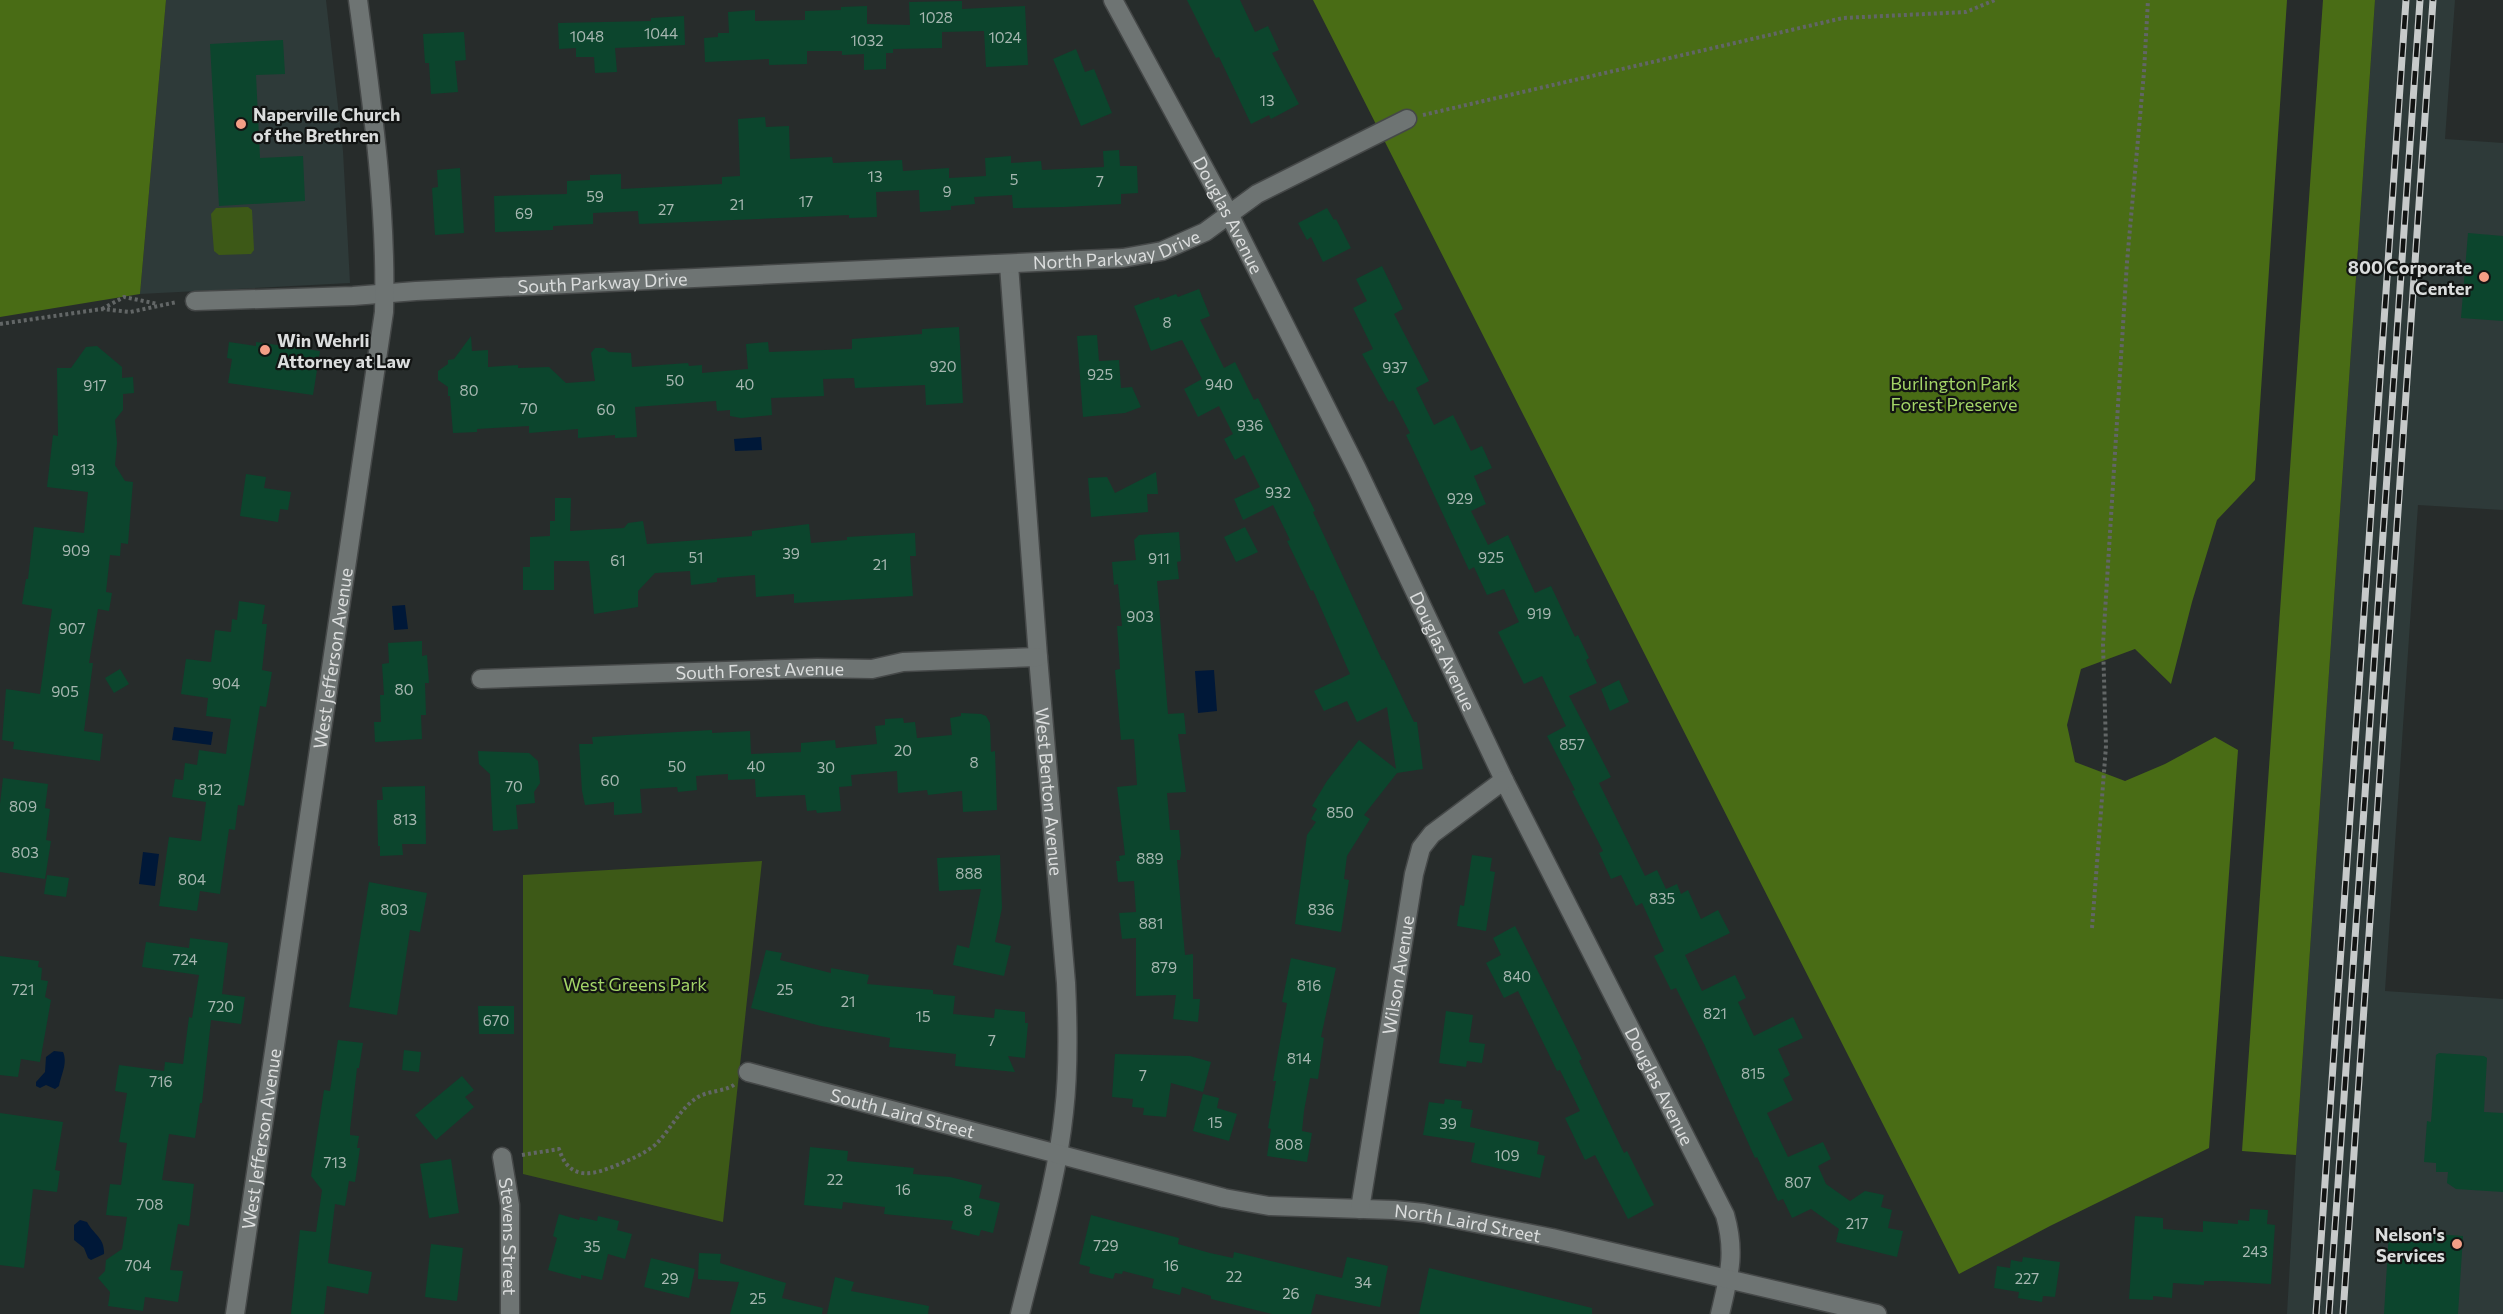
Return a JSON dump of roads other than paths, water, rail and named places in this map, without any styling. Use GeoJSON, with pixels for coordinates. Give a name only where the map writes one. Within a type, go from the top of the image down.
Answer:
{"type":"FeatureCollection","features":[{"type":"Feature","properties":{"kind":"street","name":"West Jefferson Avenue"},"geometry":{"type":"LineString","coordinates":[[235,1314],[382,331],[385,294],[380,186],[358,0]]}},
{"type":"Feature","properties":{"kind":"street","name":"Douglas Avenue"},"geometry":{"type":"LineString","coordinates":[[1113,0],[1229,214],[1357,469],[1504,780],[1725,1215],[1732,1242],[1728,1280],[1720,1314]]}},
{"type":"Feature","properties":{"kind":"street","name":"North Parkway Drive"},"geometry":{"type":"LineString","coordinates":[[1009,265],[1123,258],[1162,251],[1205,232],[1257,194],[1407,119]]}},
{"type":"Feature","properties":{"kind":"street","name":"South Parkway Drive"},"geometry":{"type":"LineString","coordinates":[[195,301],[1009,265]]}},
{"type":"Feature","properties":{"kind":"street","name":"West Benton Avenue"},"geometry":{"type":"LineString","coordinates":[[1009,265],[1038,657],[1066,983],[1067,1075],[1057,1154],[1020,1314]]}},
{"type":"Feature","properties":{"kind":"street","name":"South Forest Avenue"},"geometry":{"type":"LineString","coordinates":[[481,679],[817,668],[872,669],[903,662],[1038,657]]}},
{"type":"Feature","properties":{"kind":"street","name":"Wilson Avenue"},"geometry":{"type":"LineString","coordinates":[[1360,1209],[1414,874],[1421,848],[1432,834],[1504,780]]}},
{"type":"Feature","properties":{"kind":"street","name":"South Laird Street"},"geometry":{"type":"LineString","coordinates":[[748,1072],[1057,1154]]}},
{"type":"Feature","properties":{"kind":"street","name":"North Laird Street"},"geometry":{"type":"LineString","coordinates":[[1057,1154],[1224,1198],[1269,1206],[1424,1213],[1540,1236],[1877,1314]]}},
{"type":"Feature","properties":{"kind":"street","name":"Stevens Street"},"geometry":{"type":"LineString","coordinates":[[502,1157],[510,1205],[510,1314]]}},
{"type":"Feature","properties":{"kind":"water"},"geometry":{"type":"Polygon","coordinates":[[[761,437],[762,450],[735,451],[734,439],[761,437]]]}},
{"type":"Feature","properties":{"kind":"water"},"geometry":{"type":"Polygon","coordinates":[[[405,605],[408,629],[394,630],[392,606],[405,605]]]}},
{"type":"Feature","properties":{"kind":"water"},"geometry":{"type":"Polygon","coordinates":[[[1214,670],[1217,711],[1198,713],[1195,671],[1214,670]]]}},
{"type":"Feature","properties":{"kind":"water"},"geometry":{"type":"Polygon","coordinates":[[[174,727],[213,732],[211,745],[172,740],[174,727]]]}},
{"type":"Feature","properties":{"kind":"water"},"geometry":{"type":"Polygon","coordinates":[[[143,852],[159,854],[155,886],[139,884],[143,852]]]}},
{"type":"Feature","properties":{"kind":"water"},"geometry":{"type":"Polygon","coordinates":[[[54,1051],[63,1052],[64,1056],[59,1086],[55,1089],[46,1085],[40,1088],[36,1086],[36,1082],[45,1072],[46,1057],[54,1051]]]}},
{"type":"Feature","properties":{"kind":"water"},"geometry":{"type":"Polygon","coordinates":[[[80,1220],[87,1222],[101,1240],[104,1254],[91,1260],[84,1248],[74,1240],[74,1225],[80,1220]]]}},
{"type":"Feature","properties":{"kind":"railway"},"geometry":{"type":"LineString","coordinates":[[2316,1314],[2406,0]]}},
{"type":"Feature","properties":{"kind":"railway"},"geometry":{"type":"LineString","coordinates":[[2329,1314],[2420,0]]}},
{"type":"Feature","properties":{"kind":"railway"},"geometry":{"type":"LineString","coordinates":[[2343,1314],[2433,0]]}},
{"type":"Feature","properties":{"kind":"place","name":"Naperville Church of the Brethren"},"geometry":{"type":"Point","coordinates":[241,124]}},
{"type":"Feature","properties":{"kind":"place","name":"800 Corporate Center"},"geometry":{"type":"Point","coordinates":[2484,277]}},
{"type":"Feature","properties":{"kind":"place","name":"Win Wehrli Attorney at Law"},"geometry":{"type":"Point","coordinates":[265,350]}},
{"type":"Feature","properties":{"kind":"place","name":"Nelson's Services"},"geometry":{"type":"Point","coordinates":[2457,1244]}},
{"type":"Feature","properties":{"kind":"park label","name":"Burlington Park Forest Preserve"},"geometry":{"type":"Point","coordinates":[1954,394]}},
{"type":"Feature","properties":{"kind":"park label","name":"West Greens Park"},"geometry":{"type":"Point","coordinates":[635,984]}}]}
